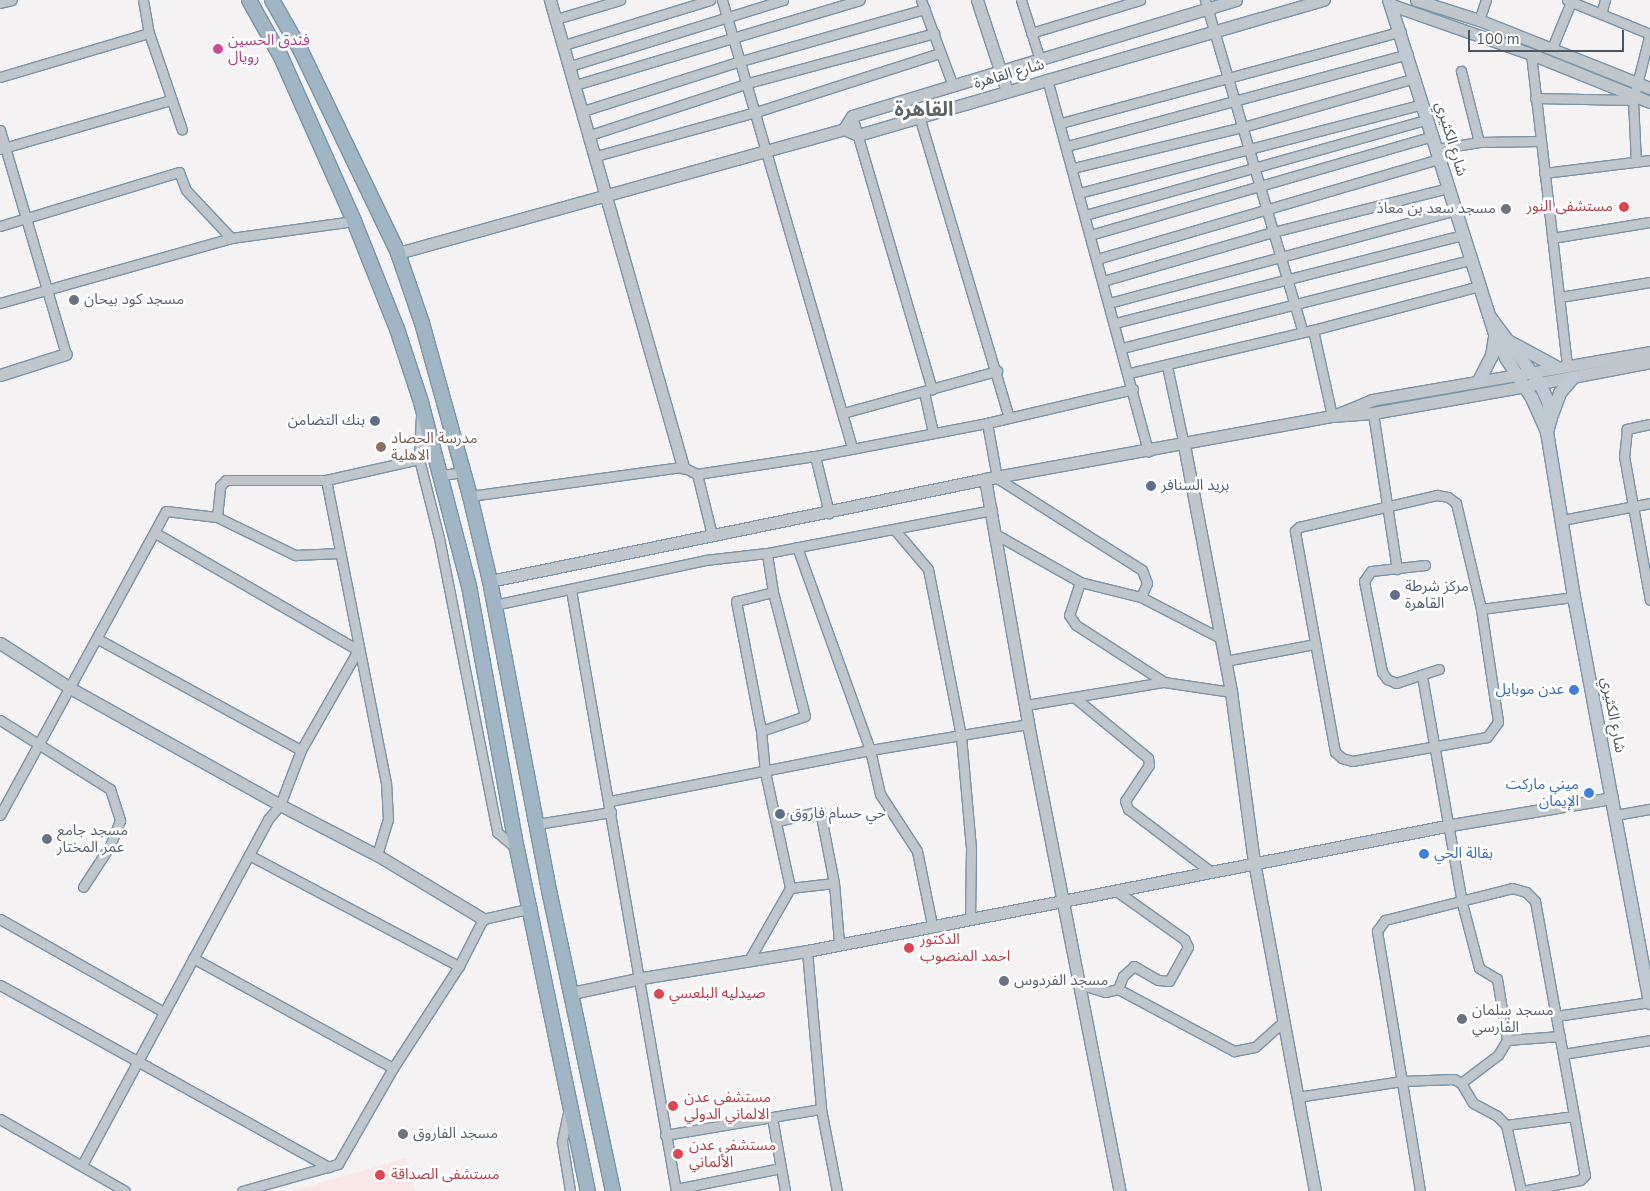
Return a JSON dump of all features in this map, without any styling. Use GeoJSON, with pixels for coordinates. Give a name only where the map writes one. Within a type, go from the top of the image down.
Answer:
{"type":"FeatureCollection","features":[{"type":"Feature","properties":{"kind":"highway"},"geometry":{"type":"LineString","coordinates":[[249,0],[281,57],[354,221],[397,329],[442,475],[469,586],[517,849],[532,908],[588,1191]]}},
{"type":"Feature","properties":{"kind":"highway"},"geometry":{"type":"LineString","coordinates":[[272,0],[301,51],[398,253],[422,323],[470,496],[490,580],[537,824],[613,1191]]}},
{"type":"Feature","properties":{"kind":"main road","name":"شارع الكثيري"},"geometry":{"type":"LineString","coordinates":[[1391,3],[1490,317],[1517,374],[1548,432],[1574,597],[1650,1002]]}},
{"type":"Feature","properties":{"kind":"main road","name":"شارع الكثيري"},"geometry":{"type":"LineString","coordinates":[[1499,334],[1540,384],[1548,401],[1551,418],[1548,432]]}},
{"type":"Feature","properties":{"kind":"main road"},"geometry":{"type":"LineString","coordinates":[[1479,381],[1492,356],[1499,334],[1562,366]]}},
{"type":"Feature","properties":{"kind":"main road"},"geometry":{"type":"LineString","coordinates":[[1551,418],[1560,393],[1574,378]]}},
{"type":"Feature","properties":{"kind":"street"},"geometry":{"type":"LineString","coordinates":[[0,3],[12,0]]}},
{"type":"Feature","properties":{"kind":"street"},"geometry":{"type":"LineString","coordinates":[[143,0],[149,33],[182,130]]}},
{"type":"Feature","properties":{"kind":"street"},"geometry":{"type":"LineString","coordinates":[[550,0],[607,194],[683,467]]}},
{"type":"Feature","properties":{"kind":"street"},"geometry":{"type":"LineString","coordinates":[[556,19],[620,0]]}},
{"type":"Feature","properties":{"kind":"street"},"geometry":{"type":"LineString","coordinates":[[564,45],[710,0]]}},
{"type":"Feature","properties":{"kind":"street"},"geometry":{"type":"LineString","coordinates":[[722,0],[748,83],[852,447]]}},
{"type":"Feature","properties":{"kind":"street"},"geometry":{"type":"LineString","coordinates":[[570,66],[783,0]]}},
{"type":"Feature","properties":{"kind":"street"},"geometry":{"type":"LineString","coordinates":[[575,85],[860,0]]}},
{"type":"Feature","properties":{"kind":"street"},"geometry":{"type":"LineString","coordinates":[[977,0],[1006,91]]}},
{"type":"Feature","properties":{"kind":"street"},"geometry":{"type":"LineString","coordinates":[[1031,33],[1140,0]]}},
{"type":"Feature","properties":{"kind":"street","name":"شارع القاهرة"},"geometry":{"type":"LineString","coordinates":[[852,116],[1040,60],[1207,4],[1236,0]]}},
{"type":"Feature","properties":{"kind":"street","name":"شارع القاهرة"},"geometry":{"type":"LineString","coordinates":[[858,135],[1324,0]]}},
{"type":"Feature","properties":{"kind":"street"},"geometry":{"type":"LineString","coordinates":[[1416,0],[1479,20],[1650,88]]}},
{"type":"Feature","properties":{"kind":"street"},"geometry":{"type":"LineString","coordinates":[[1479,20],[1486,0]]}},
{"type":"Feature","properties":{"kind":"street"},"geometry":{"type":"LineString","coordinates":[[1601,14],[1606,0]]}},
{"type":"Feature","properties":{"kind":"street"},"geometry":{"type":"LineString","coordinates":[[1024,1],[1031,33],[1040,60]]}},
{"type":"Feature","properties":{"kind":"street"},"geometry":{"type":"LineString","coordinates":[[1552,48],[1569,1],[1650,34],[1633,98],[1636,162]]}},
{"type":"Feature","properties":{"kind":"street"},"geometry":{"type":"LineString","coordinates":[[1391,3],[1531,54],[1633,98],[1650,102]]}},
{"type":"Feature","properties":{"kind":"street"},"geometry":{"type":"LineString","coordinates":[[583,112],[923,4],[953,86]]}},
{"type":"Feature","properties":{"kind":"street"},"geometry":{"type":"LineString","coordinates":[[1207,4],[1302,330]]}},
{"type":"Feature","properties":{"kind":"street"},"geometry":{"type":"LineString","coordinates":[[1061,123],[1401,31]]}},
{"type":"Feature","properties":{"kind":"street"},"geometry":{"type":"LineString","coordinates":[[590,135],[748,83],[934,32]]}},
{"type":"Feature","properties":{"kind":"street"},"geometry":{"type":"LineString","coordinates":[[0,77],[149,33]]}},
{"type":"Feature","properties":{"kind":"street"},"geometry":{"type":"LineString","coordinates":[[596,156],[756,112],[940,53]]}},
{"type":"Feature","properties":{"kind":"street"},"geometry":{"type":"LineString","coordinates":[[1067,146],[1236,102],[1408,54]]}},
{"type":"Feature","properties":{"kind":"street"},"geometry":{"type":"LineString","coordinates":[[1531,54],[1560,297],[1562,366]]}},
{"type":"Feature","properties":{"kind":"street"},"geometry":{"type":"LineString","coordinates":[[1462,71],[1479,142]]}},
{"type":"Feature","properties":{"kind":"street"},"geometry":{"type":"LineString","coordinates":[[1073,168],[1243,126],[1415,78]]}},
{"type":"Feature","properties":{"kind":"street"},"geometry":{"type":"LineString","coordinates":[[1047,79],[1061,123],[1096,259],[1115,322],[1148,452]]}},
{"type":"Feature","properties":{"kind":"street"},"geometry":{"type":"LineString","coordinates":[[1535,98],[1633,98]]}},
{"type":"Feature","properties":{"kind":"street"},"geometry":{"type":"LineString","coordinates":[[3,148],[172,100]]}},
{"type":"Feature","properties":{"kind":"street"},"geometry":{"type":"LineString","coordinates":[[1079,193],[1423,104]]}},
{"type":"Feature","properties":{"kind":"street"},"geometry":{"type":"LineString","coordinates":[[844,129],[852,116]]}},
{"type":"Feature","properties":{"kind":"street"},"geometry":{"type":"LineString","coordinates":[[852,116],[928,391],[933,434]]}},
{"type":"Feature","properties":{"kind":"street"},"geometry":{"type":"LineString","coordinates":[[919,116],[997,371],[1009,418]]}},
{"type":"Feature","properties":{"kind":"street"},"geometry":{"type":"LineString","coordinates":[[1085,215],[1428,120]]}},
{"type":"Feature","properties":{"kind":"street"},"geometry":{"type":"LineString","coordinates":[[398,253],[766,149],[844,129],[858,135]]}},
{"type":"Feature","properties":{"kind":"street"},"geometry":{"type":"LineString","coordinates":[[0,130],[3,148],[26,218],[66,354],[0,375]]}},
{"type":"Feature","properties":{"kind":"street"},"geometry":{"type":"LineString","coordinates":[[1090,235],[1433,136]]}},
{"type":"Feature","properties":{"kind":"street"},"geometry":{"type":"LineString","coordinates":[[1096,259],[1479,142],[1540,141]]}},
{"type":"Feature","properties":{"kind":"street"},"geometry":{"type":"LineString","coordinates":[[1544,173],[1650,160]]}},
{"type":"Feature","properties":{"kind":"street"},"geometry":{"type":"LineString","coordinates":[[0,226],[179,172],[186,190],[231,238]]}},
{"type":"Feature","properties":{"kind":"street"},"geometry":{"type":"LineString","coordinates":[[1103,281],[1273,232],[1448,188]]}},
{"type":"Feature","properties":{"kind":"street"},"geometry":{"type":"LineString","coordinates":[[1109,303],[1456,210]]}},
{"type":"Feature","properties":{"kind":"street"},"geometry":{"type":"LineString","coordinates":[[0,303],[231,238],[354,221]]}},
{"type":"Feature","properties":{"kind":"street"},"geometry":{"type":"LineString","coordinates":[[1552,238],[1650,222]]}},
{"type":"Feature","properties":{"kind":"street"},"geometry":{"type":"LineString","coordinates":[[1115,322],[1463,235]]}},
{"type":"Feature","properties":{"kind":"street"},"geometry":{"type":"LineString","coordinates":[[1122,348],[1294,302],[1471,260]]}},
{"type":"Feature","properties":{"kind":"street"},"geometry":{"type":"LineString","coordinates":[[1560,297],[1650,282]]}},
{"type":"Feature","properties":{"kind":"street"},"geometry":{"type":"LineString","coordinates":[[1129,374],[1167,366],[1302,330],[1313,330],[1479,286]]}},
{"type":"Feature","properties":{"kind":"street"},"geometry":{"type":"LineString","coordinates":[[1313,330],[1332,416]]}},
{"type":"Feature","properties":{"kind":"street"},"geometry":{"type":"LineString","coordinates":[[1332,416],[1372,400],[1650,352]]}},
{"type":"Feature","properties":{"kind":"street"},"geometry":{"type":"LineString","coordinates":[[490,580],[829,513],[991,478],[1148,452],[1332,416],[1373,413],[1524,387],[1650,362]]}},
{"type":"Feature","properties":{"kind":"street"},"geometry":{"type":"LineString","coordinates":[[1167,366],[1222,638],[1254,862],[1315,1191]]}},
{"type":"Feature","properties":{"kind":"street"},"geometry":{"type":"LineString","coordinates":[[843,413],[997,371]]}},
{"type":"Feature","properties":{"kind":"street"},"geometry":{"type":"LineString","coordinates":[[470,496],[683,467],[697,474],[815,456],[852,447],[987,424],[1133,389]]}},
{"type":"Feature","properties":{"kind":"street"},"geometry":{"type":"LineString","coordinates":[[421,402],[418,459],[438,538],[497,832],[517,849]]}},
{"type":"Feature","properties":{"kind":"street"},"geometry":{"type":"LineString","coordinates":[[1373,413],[1397,568]]}},
{"type":"Feature","properties":{"kind":"street"},"geometry":{"type":"LineString","coordinates":[[987,424],[992,510],[1028,724],[1120,1191]]}},
{"type":"Feature","properties":{"kind":"street"},"geometry":{"type":"LineString","coordinates":[[1650,424],[1632,427],[1625,434],[1624,456],[1650,600]]}},
{"type":"Feature","properties":{"kind":"street"},"geometry":{"type":"LineString","coordinates":[[815,456],[829,513]]}},
{"type":"Feature","properties":{"kind":"street"},"geometry":{"type":"LineString","coordinates":[[217,516],[220,486],[226,480],[326,480],[418,459]]}},
{"type":"Feature","properties":{"kind":"street"},"geometry":{"type":"LineString","coordinates":[[442,475],[463,472]]}},
{"type":"Feature","properties":{"kind":"street"},"geometry":{"type":"LineString","coordinates":[[697,474],[712,535]]}},
{"type":"Feature","properties":{"kind":"street"},"geometry":{"type":"LineString","coordinates":[[991,478],[1142,570],[1147,583],[1141,598]]}},
{"type":"Feature","properties":{"kind":"street"},"geometry":{"type":"LineString","coordinates":[[326,480],[358,650],[386,783],[388,820],[377,855]]}},
{"type":"Feature","properties":{"kind":"street"},"geometry":{"type":"LineString","coordinates":[[1437,495],[1448,497],[1456,503],[1481,609],[1498,722],[1487,737],[1436,744],[1352,761],[1335,752],[1295,532],[1299,526],[1387,508],[1437,495]]}},
{"type":"Feature","properties":{"kind":"street"},"geometry":{"type":"LineString","coordinates":[[1562,520],[1650,503]]}},
{"type":"Feature","properties":{"kind":"street"},"geometry":{"type":"LineString","coordinates":[[494,605],[705,560],[767,553],[992,510]]}},
{"type":"Feature","properties":{"kind":"street"},"geometry":{"type":"LineString","coordinates":[[0,815],[98,639],[166,511],[217,516],[295,555],[340,553]]}},
{"type":"Feature","properties":{"kind":"street"},"geometry":{"type":"LineString","coordinates":[[894,529],[928,569],[960,736],[971,849],[970,917]]}},
{"type":"Feature","properties":{"kind":"street"},"geometry":{"type":"LineString","coordinates":[[154,533],[358,650]]}},
{"type":"Feature","properties":{"kind":"street"},"geometry":{"type":"LineString","coordinates":[[997,535],[1080,582],[1141,598],[1222,638]]}},
{"type":"Feature","properties":{"kind":"street"},"geometry":{"type":"LineString","coordinates":[[797,547],[870,750],[880,794],[917,852],[932,925]]}},
{"type":"Feature","properties":{"kind":"street"},"geometry":{"type":"LineString","coordinates":[[761,731],[805,716],[773,592],[767,553]]}},
{"type":"Feature","properties":{"kind":"street"},"geometry":{"type":"LineString","coordinates":[[1425,565],[1371,571],[1364,581],[1382,672],[1387,679],[1396,683],[1439,669]]}},
{"type":"Feature","properties":{"kind":"street"},"geometry":{"type":"LineString","coordinates":[[1080,582],[1070,616],[1076,625],[1164,682]]}},
{"type":"Feature","properties":{"kind":"street"},"geometry":{"type":"LineString","coordinates":[[571,590],[642,978],[665,1135],[676,1190],[781,1168]]}},
{"type":"Feature","properties":{"kind":"street"},"geometry":{"type":"LineString","coordinates":[[749,960],[790,888],[778,821],[765,772],[761,731],[736,600],[773,592]]}},
{"type":"Feature","properties":{"kind":"street"},"geometry":{"type":"LineString","coordinates":[[1481,609],[1574,597]]}},
{"type":"Feature","properties":{"kind":"street"},"geometry":{"type":"LineString","coordinates":[[98,639],[301,750]]}},
{"type":"Feature","properties":{"kind":"street"},"geometry":{"type":"LineString","coordinates":[[0,643],[70,688],[280,805],[377,855],[483,919],[532,908]]}},
{"type":"Feature","properties":{"kind":"street"},"geometry":{"type":"LineString","coordinates":[[1225,661],[1315,644]]}},
{"type":"Feature","properties":{"kind":"street"},"geometry":{"type":"LineString","coordinates":[[82,1165],[139,1063],[164,1012],[248,855],[268,819],[280,805],[301,750],[358,650]]}},
{"type":"Feature","properties":{"kind":"street"},"geometry":{"type":"LineString","coordinates":[[1422,676],[1451,825],[1462,903],[1480,968],[1497,979],[1507,1040],[1498,1055],[1461,1083]]}},
{"type":"Feature","properties":{"kind":"street"},"geometry":{"type":"LineString","coordinates":[[1026,705],[1164,682],[1231,692]]}},
{"type":"Feature","properties":{"kind":"street"},"geometry":{"type":"LineString","coordinates":[[1074,697],[1148,758],[1149,765],[1125,801],[1128,809],[1210,871]]}},
{"type":"Feature","properties":{"kind":"street"},"geometry":{"type":"LineString","coordinates":[[0,720],[110,789],[120,820],[111,844],[83,887]]}},
{"type":"Feature","properties":{"kind":"street"},"geometry":{"type":"LineString","coordinates":[[610,801],[870,750],[1028,724]]}},
{"type":"Feature","properties":{"kind":"street"},"geometry":{"type":"LineString","coordinates":[[572,993],[642,978],[806,951],[839,942],[1062,901],[1451,825],[1612,798]]}},
{"type":"Feature","properties":{"kind":"street"},"geometry":{"type":"LineString","coordinates":[[1615,815],[1650,809]]}},
{"type":"Feature","properties":{"kind":"street"},"geometry":{"type":"LineString","coordinates":[[778,821],[820,811],[834,883],[839,942]]}},
{"type":"Feature","properties":{"kind":"street"},"geometry":{"type":"LineString","coordinates":[[537,824],[611,812]]}},
{"type":"Feature","properties":{"kind":"street"},"geometry":{"type":"LineString","coordinates":[[248,855],[459,966]]}},
{"type":"Feature","properties":{"kind":"street"},"geometry":{"type":"LineString","coordinates":[[790,888],[834,883]]}},
{"type":"Feature","properties":{"kind":"street"},"geometry":{"type":"LineString","coordinates":[[1297,1097],[1402,1081],[1454,1079],[1461,1083],[1473,1103],[1497,1116],[1506,1125],[1521,1191],[1583,1178],[1574,1116],[1535,900],[1526,892],[1512,888],[1462,903],[1385,920],[1377,931],[1402,1081],[1420,1191]]}},
{"type":"Feature","properties":{"kind":"street"},"geometry":{"type":"LineString","coordinates":[[1115,890],[1184,939],[1188,947],[1187,955],[1169,981],[1158,980],[1134,966],[1123,976],[1118,989]]}},
{"type":"Feature","properties":{"kind":"street"},"geometry":{"type":"LineString","coordinates":[[0,919],[164,1012]]}},
{"type":"Feature","properties":{"kind":"street"},"geometry":{"type":"LineString","coordinates":[[242,1191],[338,1164],[392,1068],[459,966],[483,919]]}},
{"type":"Feature","properties":{"kind":"street"},"geometry":{"type":"LineString","coordinates":[[806,951],[821,1109],[837,1191]]}},
{"type":"Feature","properties":{"kind":"street"},"geometry":{"type":"LineString","coordinates":[[193,958],[392,1068]]}},
{"type":"Feature","properties":{"kind":"street"},"geometry":{"type":"LineString","coordinates":[[1079,984],[1105,992],[1118,989],[1234,1051],[1255,1047],[1283,1022]]}},
{"type":"Feature","properties":{"kind":"street"},"geometry":{"type":"LineString","coordinates":[[0,985],[329,1167]]}},
{"type":"Feature","properties":{"kind":"street"},"geometry":{"type":"LineString","coordinates":[[1556,1016],[1650,1002]]}},
{"type":"Feature","properties":{"kind":"street"},"geometry":{"type":"LineString","coordinates":[[1507,1040],[1560,1036]]}},
{"type":"Feature","properties":{"kind":"street"},"geometry":{"type":"LineString","coordinates":[[1563,1054],[1650,1040]]}},
{"type":"Feature","properties":{"kind":"street"},"geometry":{"type":"LineString","coordinates":[[570,1101],[562,1142],[570,1191]]}},
{"type":"Feature","properties":{"kind":"street"},"geometry":{"type":"LineString","coordinates":[[665,1135],[821,1109]]}},
{"type":"Feature","properties":{"kind":"street"},"geometry":{"type":"LineString","coordinates":[[1506,1125],[1574,1116]]}},
{"type":"Feature","properties":{"kind":"street"},"geometry":{"type":"LineString","coordinates":[[772,1117],[785,1191]]}},
{"type":"Feature","properties":{"kind":"street"},"geometry":{"type":"LineString","coordinates":[[0,1119],[125,1191]]}},
{"type":"Feature","properties":{"kind":"shaded area","name":"مستشفى الصداقة"},"geometry":{"type":"Polygon","coordinates":[[[406,1158],[415,1191],[293,1191],[406,1158]]]}},
{"type":"Feature","properties":{"kind":"place","name":"فندق الحسين رويال"},"geometry":{"type":"Point","coordinates":[218,49]}},
{"type":"Feature","properties":{"kind":"place","name":"مستشفى النور"},"geometry":{"type":"Point","coordinates":[1624,207]}},
{"type":"Feature","properties":{"kind":"place","name":"مسجد سعد بن معاذ"},"geometry":{"type":"Point","coordinates":[1506,209]}},
{"type":"Feature","properties":{"kind":"place","name":"مسجد كود بيحان"},"geometry":{"type":"Point","coordinates":[74,300]}},
{"type":"Feature","properties":{"kind":"place","name":"بنك التضامن"},"geometry":{"type":"Point","coordinates":[375,421]}},
{"type":"Feature","properties":{"kind":"place","name":"مدرسة الحصاد الاهلية"},"geometry":{"type":"Point","coordinates":[381,447]}},
{"type":"Feature","properties":{"kind":"place","name":"بريد السنافر"},"geometry":{"type":"Point","coordinates":[1151,486]}},
{"type":"Feature","properties":{"kind":"place","name":"مركز شرطة القاهرة"},"geometry":{"type":"Point","coordinates":[1395,595]}},
{"type":"Feature","properties":{"kind":"place","name":"عدن موبايل"},"geometry":{"type":"Point","coordinates":[1574,690]}},
{"type":"Feature","properties":{"kind":"place","name":"ميني ماركت الإيمان"},"geometry":{"type":"Point","coordinates":[1589,793]}},
{"type":"Feature","properties":{"kind":"place","name":"حي حسام فاروق"},"geometry":{"type":"Point","coordinates":[780,814]}},
{"type":"Feature","properties":{"kind":"place","name":"مسجد جامع عمر المختار"},"geometry":{"type":"Point","coordinates":[47,839]}},
{"type":"Feature","properties":{"kind":"place","name":"بقالة الحي"},"geometry":{"type":"Point","coordinates":[1424,854]}},
{"type":"Feature","properties":{"kind":"place","name":"الدكتور احمد المنصوب"},"geometry":{"type":"Point","coordinates":[909,948]}},
{"type":"Feature","properties":{"kind":"place","name":"مسجد الفردوس"},"geometry":{"type":"Point","coordinates":[1004,981]}},
{"type":"Feature","properties":{"kind":"place","name":"صيدليه البلعسي"},"geometry":{"type":"Point","coordinates":[659,994]}},
{"type":"Feature","properties":{"kind":"place","name":"مسجد سلمان الفارسي"},"geometry":{"type":"Point","coordinates":[1462,1019]}},
{"type":"Feature","properties":{"kind":"place","name":"مستشفى عدن الالماني الدولي"},"geometry":{"type":"Point","coordinates":[673,1106]}},
{"type":"Feature","properties":{"kind":"place","name":"مسجد الفاروق"},"geometry":{"type":"Point","coordinates":[403,1134]}},
{"type":"Feature","properties":{"kind":"place","name":"مستشفى عدن الألماني"},"geometry":{"type":"Point","coordinates":[678,1154]}},
{"type":"Feature","properties":{"kind":"place","name":"مستشفى الصداقة"},"geometry":{"type":"Point","coordinates":[380,1175]}},
{"type":"Feature","properties":{"kind":"district","name":"القاهرة"},"geometry":{"type":"Point","coordinates":[924,109]}}]}
